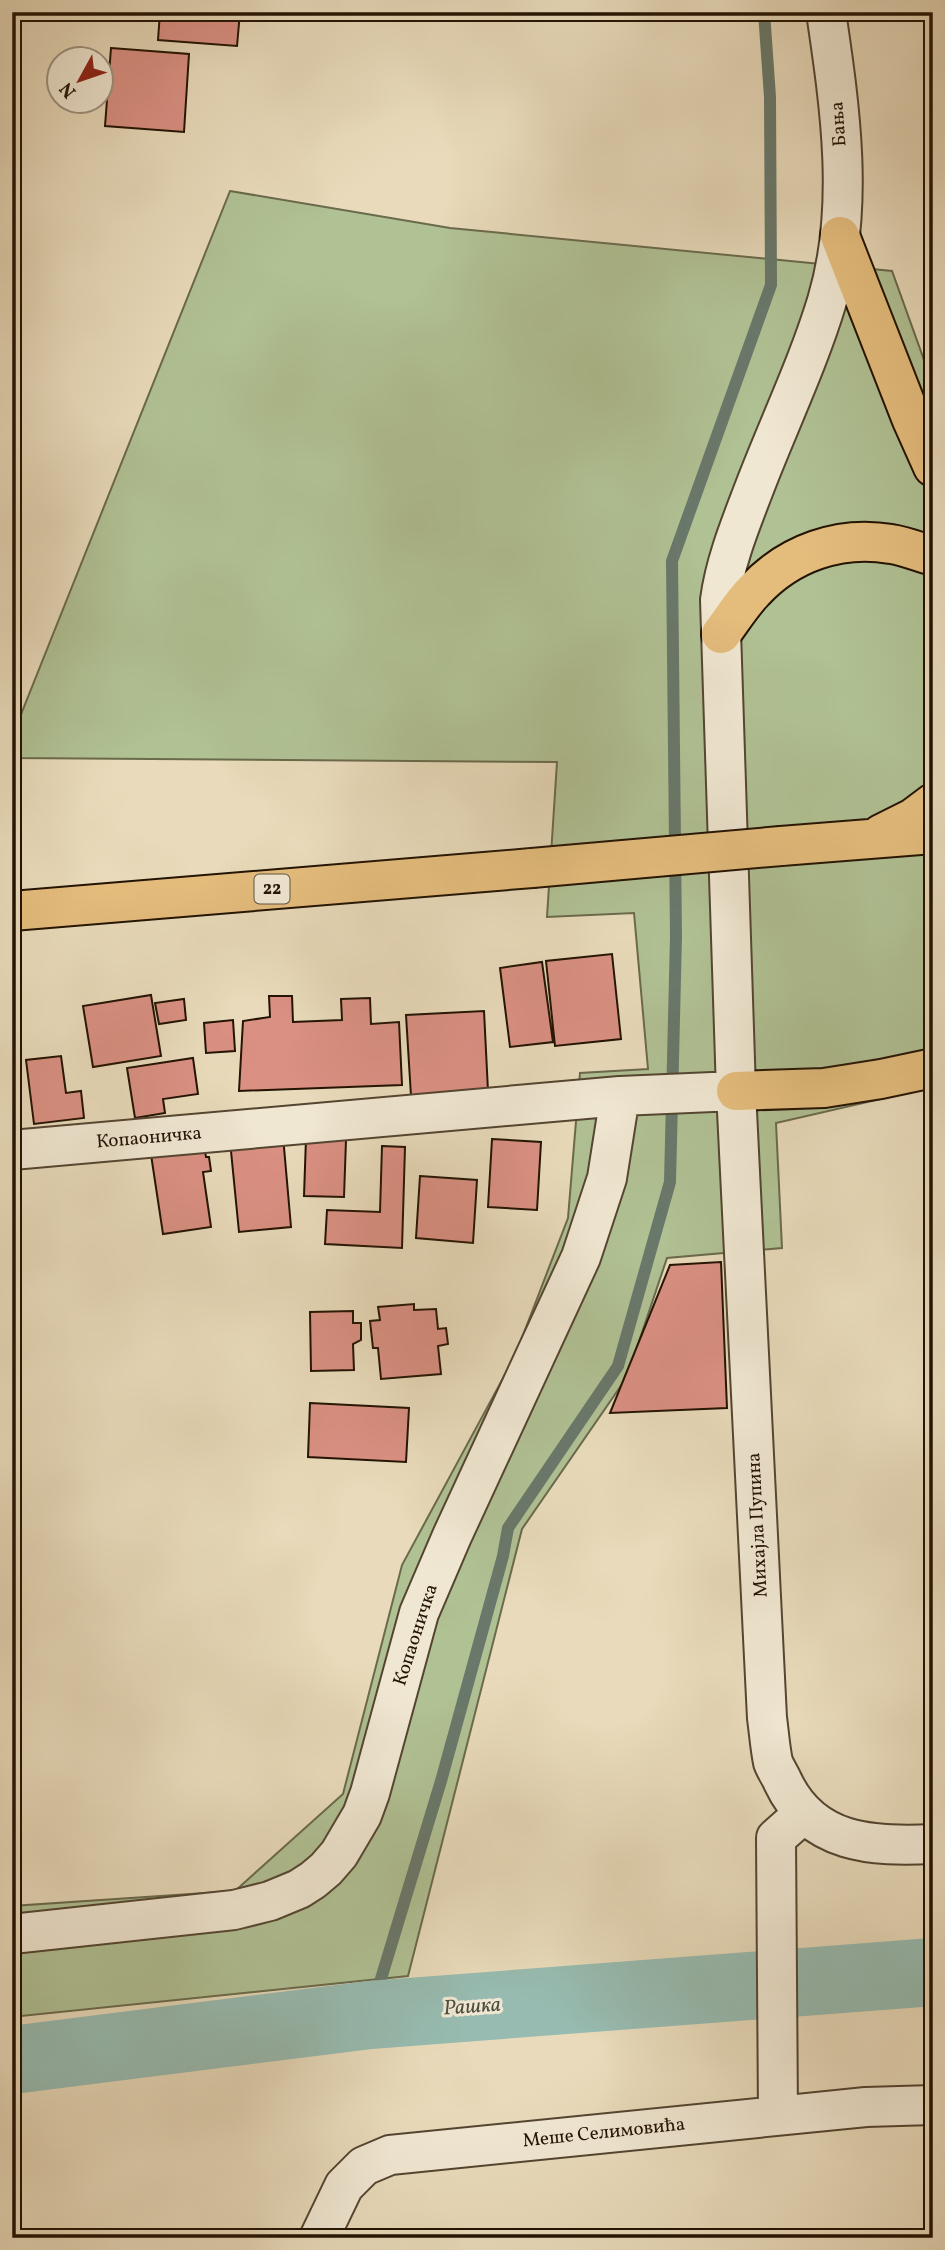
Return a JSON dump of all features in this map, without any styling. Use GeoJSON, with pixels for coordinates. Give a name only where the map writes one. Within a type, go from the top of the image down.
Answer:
{"type":"FeatureCollection","features":[{"type":"Feature","properties":{"kind":"main road"},"geometry":{"type":"LineString","coordinates":[[840,236],[933,467]]}},
{"type":"Feature","properties":{"kind":"main road"},"geometry":{"type":"LineString","coordinates":[[721,634],[752,592],[768,576],[806,553],[850,542],[872,541],[894,544],[933,556]]}},
{"type":"Feature","properties":{"kind":"main road"},"geometry":{"type":"LineString","coordinates":[[871,839],[913,818],[933,803]]}},
{"type":"Feature","properties":{"kind":"main road","name":"22"},"geometry":{"type":"LineString","coordinates":[[12,911],[933,834]]}},
{"type":"Feature","properties":{"kind":"main road"},"geometry":{"type":"LineString","coordinates":[[736,1091],[824,1088],[933,1068]]}},
{"type":"Feature","properties":{"kind":"street","name":"Бања"},"geometry":{"type":"LineString","coordinates":[[721,634],[720,600],[732,548],[827,300],[840,236],[843,198],[840,126],[826,12]]}},
{"type":"Feature","properties":{"kind":"street","name":"Михајла Пупина"},"geometry":{"type":"LineString","coordinates":[[721,634],[736,1091],[767,1718],[774,1762],[788,1794],[803,1814],[835,1834],[863,1843],[902,1846],[933,1844]]}},
{"type":"Feature","properties":{"kind":"street","name":"Копаоничка"},"geometry":{"type":"LineString","coordinates":[[12,1150],[620,1096],[736,1091]]}},
{"type":"Feature","properties":{"kind":"street","name":"Копаоничка"},"geometry":{"type":"LineString","coordinates":[[12,1934],[234,1910],[270,1901],[306,1884],[326,1869],[339,1854],[362,1815],[370,1793],[419,1613],[581,1256],[607,1178],[620,1096]]}},
{"type":"Feature","properties":{"kind":"street"},"geometry":{"type":"LineString","coordinates":[[778,2115],[776,1838],[803,1814]]}},
{"type":"Feature","properties":{"kind":"street","name":"Меше Селимовића"},"geometry":{"type":"LineString","coordinates":[[319,2238],[344,2186],[364,2166],[390,2155],[866,2106],[933,2105]]}},
{"type":"Feature","properties":{"kind":"green space"},"geometry":{"type":"Polygon","coordinates":[[[230,191],[450,228],[892,271],[933,385],[933,1087],[776,1123],[782,1248],[667,1258],[627,1377],[522,1529],[408,1976],[12,2017],[12,1906],[235,1891],[343,1794],[402,1565],[515,1356],[568,1218],[580,1073],[648,1069],[634,913],[547,917],[557,762],[12,758],[12,737],[230,191]]]}},
{"type":"Feature","properties":{"kind":"building"},"geometry":{"type":"Polygon","coordinates":[[[160,12],[240,12],[237,46],[158,40],[160,12]]]}},
{"type":"Feature","properties":{"kind":"building"},"geometry":{"type":"Polygon","coordinates":[[[116,48],[189,54],[184,132],[105,126],[106,116],[116,116],[116,48]]]}},
{"type":"Feature","properties":{"kind":"building"},"geometry":{"type":"Polygon","coordinates":[[[612,954],[621,1039],[555,1046],[546,961],[612,954]]]}},
{"type":"Feature","properties":{"kind":"building"},"geometry":{"type":"Polygon","coordinates":[[[542,962],[553,1042],[510,1047],[500,968],[542,962]]]}},
{"type":"Feature","properties":{"kind":"building"},"geometry":{"type":"Polygon","coordinates":[[[151,995],[161,1056],[93,1067],[83,1006],[151,995]]]}},
{"type":"Feature","properties":{"kind":"building"},"geometry":{"type":"Polygon","coordinates":[[[269,996],[292,996],[293,1022],[342,1020],[341,999],[370,998],[371,1024],[399,1022],[402,1085],[239,1091],[243,1021],[270,1017],[269,996]]]}},
{"type":"Feature","properties":{"kind":"building"},"geometry":{"type":"Polygon","coordinates":[[[184,999],[186,1020],[159,1024],[155,1003],[184,999]]]}},
{"type":"Feature","properties":{"kind":"building"},"geometry":{"type":"Polygon","coordinates":[[[484,1011],[488,1091],[411,1096],[406,1015],[484,1011]]]}},
{"type":"Feature","properties":{"kind":"building"},"geometry":{"type":"Polygon","coordinates":[[[233,1020],[235,1051],[206,1053],[204,1023],[233,1020]]]}},
{"type":"Feature","properties":{"kind":"building"},"geometry":{"type":"Polygon","coordinates":[[[61,1056],[66,1093],[81,1091],[84,1118],[34,1124],[26,1060],[61,1056]]]}},
{"type":"Feature","properties":{"kind":"building"},"geometry":{"type":"Polygon","coordinates":[[[193,1058],[198,1094],[163,1099],[165,1113],[135,1118],[127,1068],[193,1058]]]}},
{"type":"Feature","properties":{"kind":"building"},"geometry":{"type":"Polygon","coordinates":[[[283,1136],[291,1227],[239,1232],[230,1141],[283,1136]]]}},
{"type":"Feature","properties":{"kind":"building"},"geometry":{"type":"Polygon","coordinates":[[[306,1138],[346,1140],[344,1197],[304,1196],[306,1138]]]}},
{"type":"Feature","properties":{"kind":"building"},"geometry":{"type":"Polygon","coordinates":[[[492,1139],[541,1142],[537,1210],[488,1207],[492,1139]]]}},
{"type":"Feature","properties":{"kind":"building"},"geometry":{"type":"Polygon","coordinates":[[[203,1140],[211,1171],[203,1172],[211,1227],[163,1234],[150,1148],[203,1140]]]}},
{"type":"Feature","properties":{"kind":"building"},"geometry":{"type":"Polygon","coordinates":[[[382,1146],[405,1147],[402,1248],[325,1244],[327,1210],[380,1212],[382,1146]]]}},
{"type":"Feature","properties":{"kind":"building"},"geometry":{"type":"Polygon","coordinates":[[[420,1176],[477,1180],[473,1243],[416,1238],[420,1176]]]}},
{"type":"Feature","properties":{"kind":"building"},"geometry":{"type":"Polygon","coordinates":[[[721,1262],[727,1408],[610,1413],[670,1265],[721,1262]]]}},
{"type":"Feature","properties":{"kind":"building"},"geometry":{"type":"Polygon","coordinates":[[[414,1304],[414,1310],[436,1309],[438,1329],[446,1328],[448,1344],[438,1346],[441,1374],[381,1379],[378,1348],[373,1348],[370,1321],[380,1320],[378,1307],[414,1304]]]}},
{"type":"Feature","properties":{"kind":"building"},"geometry":{"type":"Polygon","coordinates":[[[353,1311],[353,1323],[361,1323],[361,1340],[353,1344],[354,1370],[311,1371],[310,1312],[353,1311]]]}},
{"type":"Feature","properties":{"kind":"building"},"geometry":{"type":"Polygon","coordinates":[[[310,1403],[409,1408],[406,1462],[308,1457],[310,1403]]]}},
{"type":"Feature","properties":{"kind":"waterway"},"geometry":{"type":"LineString","coordinates":[[370,2015],[441,1781],[503,1556],[508,1528],[618,1366],[670,1182],[676,937],[672,561],[771,285],[770,97],[764,12]]}},
{"type":"Feature","properties":{"kind":"waterway","name":"Рашка"},"geometry":{"type":"LineString","coordinates":[[12,2060],[370,2015],[933,1972]]}},
{"type":"Feature","properties":{"kind":"waterway"},"geometry":{"type":"LineString","coordinates":[[901,1974],[933,1988]]}}]}
